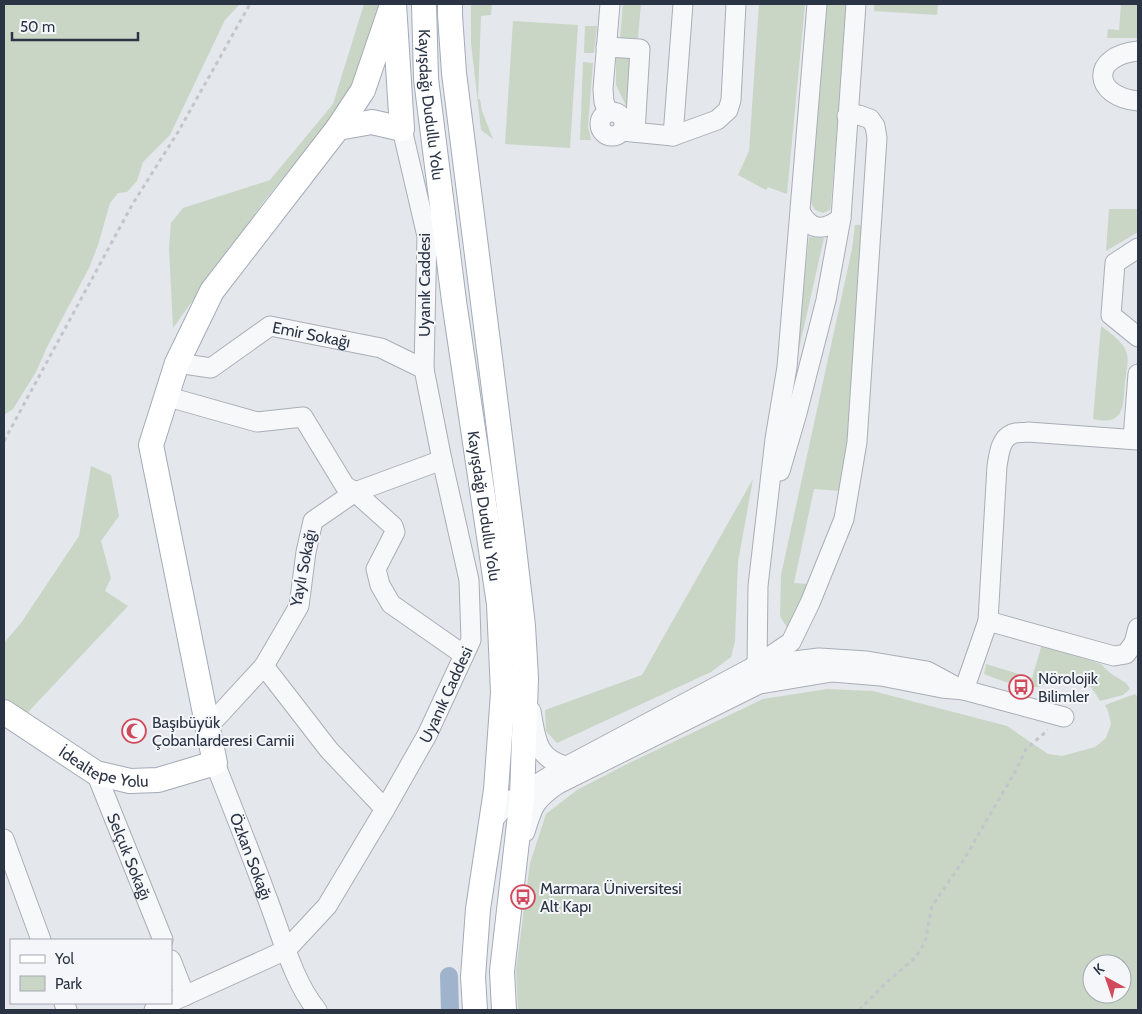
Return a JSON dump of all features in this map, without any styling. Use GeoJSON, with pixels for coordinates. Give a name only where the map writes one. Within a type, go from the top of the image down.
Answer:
{"type":"FeatureCollection","features":[{"type":"Feature","properties":{"kind":"main road"},"geometry":{"type":"LineString","coordinates":[[215,763],[151,446],[165,396],[177,363],[212,291],[338,128],[363,90],[393,4]]}},
{"type":"Feature","properties":{"kind":"main road"},"geometry":{"type":"LineString","coordinates":[[338,128],[372,122],[402,129],[393,4]]}},
{"type":"Feature","properties":{"kind":"main road","name":"Kayışdağı Dudullu Yolu"},"geometry":{"type":"LineString","coordinates":[[424,4],[426,79],[454,301],[499,604],[503,693],[496,790],[478,910],[473,978],[475,1010]]}},
{"type":"Feature","properties":{"kind":"main road","name":"Kayışdağı Dudullu Yolu"},"geometry":{"type":"LineString","coordinates":[[450,4],[454,73],[513,540],[523,626],[526,678],[522,794],[502,971],[504,1010]]}},
{"type":"Feature","properties":{"kind":"main road","name":"İdealtepe Yolu"},"geometry":{"type":"LineString","coordinates":[[4,712],[96,773],[130,782],[158,780],[215,763]]}},
{"type":"Feature","properties":{"kind":"street"},"geometry":{"type":"LineString","coordinates":[[610,4],[603,89],[604,102],[608,112],[617,113],[623,119],[624,127],[628,132],[673,136],[717,120],[728,110],[731,100],[736,4]]}},
{"type":"Feature","properties":{"kind":"street"},"geometry":{"type":"LineString","coordinates":[[673,136],[683,4]]}},
{"type":"Feature","properties":{"kind":"street"},"geometry":{"type":"LineString","coordinates":[[758,674],[758,586],[775,439],[787,367],[817,4]]}},
{"type":"Feature","properties":{"kind":"street"},"geometry":{"type":"LineString","coordinates":[[766,521],[798,413],[826,300],[841,218],[856,4]]}},
{"type":"Feature","properties":{"kind":"street"},"geometry":{"type":"LineString","coordinates":[[606,47],[640,48],[628,132]]}},
{"type":"Feature","properties":{"kind":"street"},"geometry":{"type":"LineString","coordinates":[[1138,52],[1121,55],[1105,65],[1103,70],[1104,82],[1111,92],[1123,99],[1138,101]]}},
{"type":"Feature","properties":{"kind":"street"},"geometry":{"type":"LineString","coordinates":[[512,879],[531,812],[540,797],[558,784],[758,674],[791,642],[810,602],[844,519],[857,442],[877,138],[875,126],[870,118],[848,116]]}},
{"type":"Feature","properties":{"kind":"street","name":"Uyanık Caddesi"},"geometry":{"type":"LineString","coordinates":[[176,1000],[286,950],[326,906],[386,810],[427,735],[471,640],[469,580],[424,369],[427,236],[402,129]]}},
{"type":"Feature","properties":{"kind":"street"},"geometry":{"type":"LineString","coordinates":[[801,213],[804,220],[818,227],[826,227],[841,218]]}},
{"type":"Feature","properties":{"kind":"street"},"geometry":{"type":"LineString","coordinates":[[1138,248],[1115,263],[1111,316],[1138,337]]}},
{"type":"Feature","properties":{"kind":"street","name":"Emir Sokağı"},"geometry":{"type":"LineString","coordinates":[[177,363],[211,368],[270,326],[381,348],[424,369]]}},
{"type":"Feature","properties":{"kind":"street"},"geometry":{"type":"LineString","coordinates":[[964,690],[988,621],[997,466],[1005,439],[1012,433],[1028,432],[1136,440],[1138,374]]}},
{"type":"Feature","properties":{"kind":"street"},"geometry":{"type":"LineString","coordinates":[[165,396],[257,422],[303,417],[345,486],[355,492],[394,526],[395,532],[376,569],[380,585],[391,604],[464,655]]}},
{"type":"Feature","properties":{"kind":"street","name":"Yaylı Sokağı"},"geometry":{"type":"LineString","coordinates":[[207,728],[264,666],[299,606],[306,552],[313,521],[355,492],[442,460]]}},
{"type":"Feature","properties":{"kind":"street"},"geometry":{"type":"LineString","coordinates":[[988,621],[1114,656],[1126,654],[1134,643],[1138,628]]}},
{"type":"Feature","properties":{"kind":"street"},"geometry":{"type":"LineString","coordinates":[[264,666],[329,750],[386,810]]}},
{"type":"Feature","properties":{"kind":"street"},"geometry":{"type":"LineString","coordinates":[[491,823],[502,808],[566,766],[758,674],[832,672],[881,676],[942,688],[964,690],[1064,717]]}},
{"type":"Feature","properties":{"kind":"street"},"geometry":{"type":"LineString","coordinates":[[526,678],[539,749],[554,762],[566,766]]}},
{"type":"Feature","properties":{"kind":"street","name":"Özkan Sokağı"},"geometry":{"type":"LineString","coordinates":[[215,763],[286,950],[309,1001],[317,1010]]}},
{"type":"Feature","properties":{"kind":"street","name":"Selçuk Sokağı"},"geometry":{"type":"LineString","coordinates":[[96,773],[163,939]]}},
{"type":"Feature","properties":{"kind":"street"},"geometry":{"type":"LineString","coordinates":[[4,839],[41,939]]}},
{"type":"Feature","properties":{"kind":"street"},"geometry":{"type":"LineString","coordinates":[[172,968],[176,1000]]}},
{"type":"Feature","properties":{"kind":"street","name":"Uyanık Caddesi"},"geometry":{"type":"LineString","coordinates":[[154,1010],[167,1004]]}},
{"type":"Feature","properties":{"kind":"path"},"geometry":{"type":"LineString","coordinates":[[4,441],[132,205],[178,132],[250,4]]}},
{"type":"Feature","properties":{"kind":"path"},"geometry":{"type":"LineString","coordinates":[[859,1010],[916,957],[925,942],[932,906],[963,861],[1026,749],[1064,717]]}},
{"type":"Feature","properties":{"kind":"green space"},"geometry":{"type":"Polygon","coordinates":[[[4,4],[240,4],[225,20],[170,135],[143,162],[137,181],[127,192],[118,193],[110,203],[89,268],[47,347],[36,372],[13,409],[4,415],[4,4]]]}},
{"type":"Feature","properties":{"kind":"green space"},"geometry":{"type":"Polygon","coordinates":[[[364,4],[379,4],[368,46],[352,88],[342,106],[265,200],[173,328],[169,248],[171,223],[183,208],[270,180],[333,104],[364,4]]]}},
{"type":"Feature","properties":{"kind":"green space"},"geometry":{"type":"Polygon","coordinates":[[[471,4],[492,4],[491,15],[481,16],[478,99],[480,99],[482,111],[493,139],[481,130],[471,43],[471,4]]]}},
{"type":"Feature","properties":{"kind":"green space"},"geometry":{"type":"Polygon","coordinates":[[[623,4],[641,4],[638,38],[620,38],[623,4]]]}},
{"type":"Feature","properties":{"kind":"green space"},"geometry":{"type":"Polygon","coordinates":[[[759,4],[805,4],[787,194],[768,187],[766,190],[738,175],[749,151],[759,4]]]}},
{"type":"Feature","properties":{"kind":"green space"},"geometry":{"type":"Polygon","coordinates":[[[825,4],[847,4],[831,204],[830,210],[823,213],[815,210],[810,201],[825,4]]]}},
{"type":"Feature","properties":{"kind":"green space"},"geometry":{"type":"Polygon","coordinates":[[[874,4],[938,4],[937,15],[874,11],[874,4]]]}},
{"type":"Feature","properties":{"kind":"green space"},"geometry":{"type":"Polygon","coordinates":[[[1121,4],[1138,4],[1138,38],[1107,38],[1108,29],[1119,30],[1121,4]]]}},
{"type":"Feature","properties":{"kind":"green space"},"geometry":{"type":"Polygon","coordinates":[[[513,21],[578,25],[570,148],[505,144],[513,21]]]}},
{"type":"Feature","properties":{"kind":"green space"},"geometry":{"type":"Polygon","coordinates":[[[585,26],[597,26],[594,53],[584,53],[585,26]]]}},
{"type":"Feature","properties":{"kind":"green space"},"geometry":{"type":"Polygon","coordinates":[[[616,57],[632,57],[628,110],[616,85],[616,57]]]}},
{"type":"Feature","properties":{"kind":"green space"},"geometry":{"type":"Polygon","coordinates":[[[583,62],[593,63],[588,126],[591,140],[580,140],[583,62]]]}},
{"type":"Feature","properties":{"kind":"green space"},"geometry":{"type":"Polygon","coordinates":[[[1109,209],[1138,209],[1138,232],[1106,251],[1109,209]]]}},
{"type":"Feature","properties":{"kind":"green space"},"geometry":{"type":"Polygon","coordinates":[[[855,225],[864,225],[856,399],[841,491],[814,489],[794,583],[809,584],[789,631],[780,616],[781,575],[852,249],[855,225]]]}},
{"type":"Feature","properties":{"kind":"green space"},"geometry":{"type":"Polygon","coordinates":[[[809,237],[824,238],[794,371],[809,237]]]}},
{"type":"Feature","properties":{"kind":"green space"},"geometry":{"type":"Polygon","coordinates":[[[1101,326],[1123,346],[1128,360],[1122,407],[1117,417],[1111,420],[1093,419],[1101,326]]]}},
{"type":"Feature","properties":{"kind":"green space"},"geometry":{"type":"Polygon","coordinates":[[[91,466],[111,475],[119,516],[101,541],[111,578],[105,591],[128,606],[27,714],[4,700],[4,643],[21,623],[79,536],[91,466]]]}},
{"type":"Feature","properties":{"kind":"green space"},"geometry":{"type":"Polygon","coordinates":[[[753,479],[738,562],[735,641],[731,657],[711,672],[557,743],[546,731],[545,710],[642,675],[753,479]]]}},
{"type":"Feature","properties":{"kind":"green space"},"geometry":{"type":"Polygon","coordinates":[[[1042,644],[1101,664],[1110,673],[1126,683],[1130,689],[1123,695],[1100,701],[1091,687],[1075,678],[1031,687],[1010,683],[984,674],[986,664],[1032,678],[1042,644]]]}},
{"type":"Feature","properties":{"kind":"green space"},"geometry":{"type":"Polygon","coordinates":[[[827,689],[873,691],[1007,726],[1048,754],[1062,756],[1095,747],[1106,738],[1111,724],[1105,705],[1135,694],[1138,697],[1138,1010],[518,1010],[516,970],[530,863],[546,814],[577,790],[763,699],[827,689]]]}},
{"type":"Feature","properties":{"kind":"waterway"},"geometry":{"type":"LineString","coordinates":[[449,976],[450,1010]]}},
{"type":"Feature","properties":{"kind":"place","name":"Nörolojik Bilimler"},"geometry":{"type":"Point","coordinates":[1021,687]}},
{"type":"Feature","properties":{"kind":"place","name":"Başıbüyük Çobanlarderesi Camii"},"geometry":{"type":"Point","coordinates":[134,731]}},
{"type":"Feature","properties":{"kind":"place","name":"Marmara Üniversitesi Alt Kapı"},"geometry":{"type":"Point","coordinates":[523,897]}}]}
